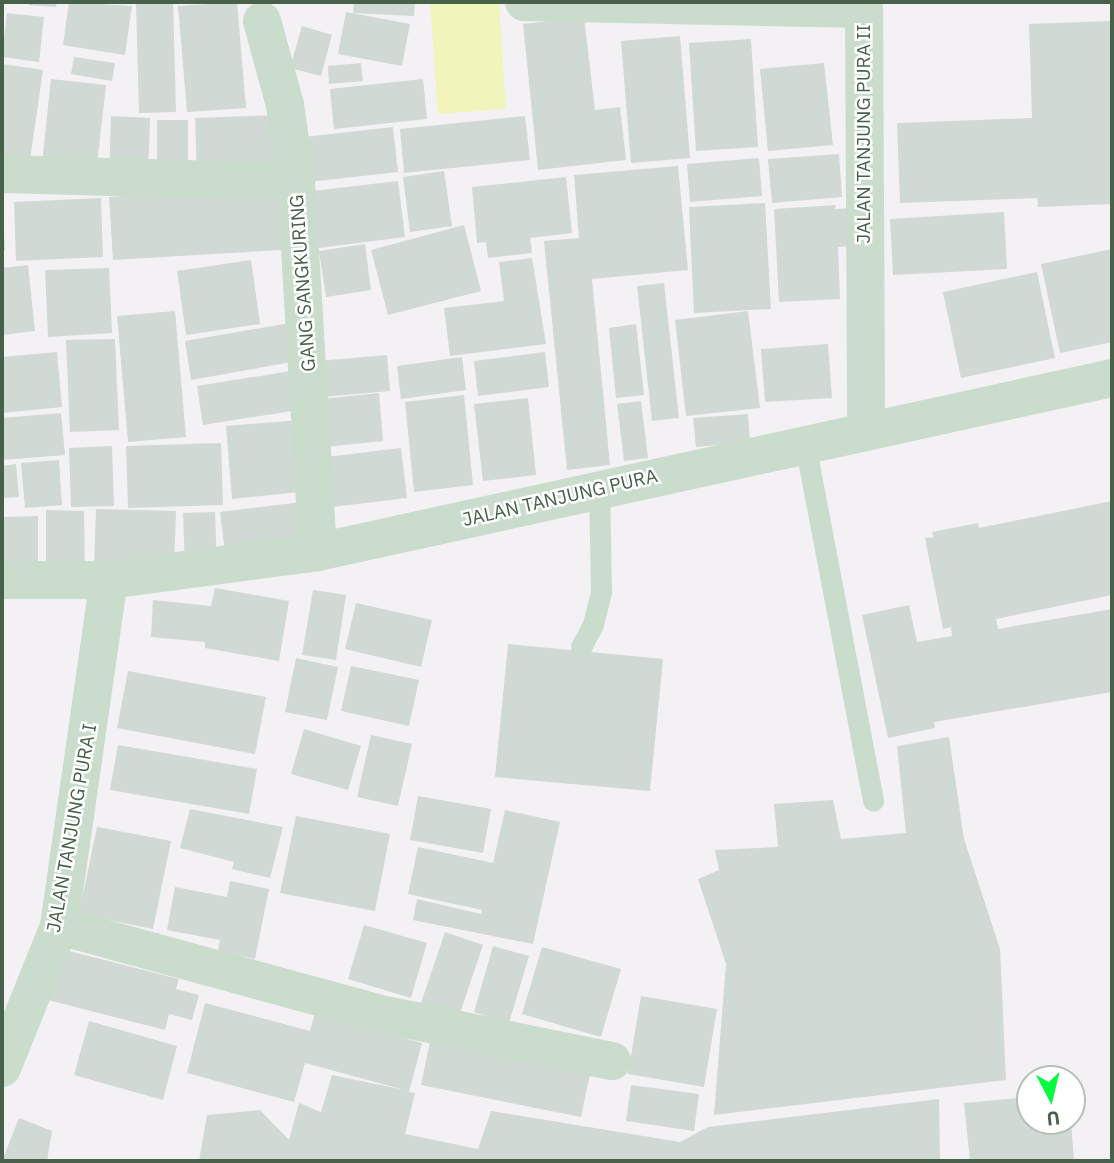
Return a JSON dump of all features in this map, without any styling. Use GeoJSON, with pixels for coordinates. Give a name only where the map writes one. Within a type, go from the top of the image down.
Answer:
{"type":"FeatureCollection","features":[{"type":"Feature","properties":{"kind":"street","name":"JALAN TANJUNG PURA II"},"geometry":{"type":"LineString","coordinates":[[524,2],[863,5],[866,431]]}},
{"type":"Feature","properties":{"kind":"street"},"geometry":{"type":"LineString","coordinates":[[262,21],[285,105],[296,182]]}},
{"type":"Feature","properties":{"kind":"street","name":"GANG SANGKURING"},"geometry":{"type":"LineString","coordinates":[[2,174],[296,182],[318,552]]}},
{"type":"Feature","properties":{"kind":"street","name":"JALAN TANJUNG PURA"},"geometry":{"type":"LineString","coordinates":[[2,580],[109,580],[318,552],[1112,378]]}},
{"type":"Feature","properties":{"kind":"street","name":"JALAN TANJUNG PURA I"},"geometry":{"type":"LineString","coordinates":[[2,1068],[58,926],[109,580]]}},
{"type":"Feature","properties":{"kind":"street"},"geometry":{"type":"LineString","coordinates":[[58,926],[376,1013],[612,1061]]}},
{"type":"Feature","properties":{"kind":"lane"},"geometry":{"type":"LineString","coordinates":[[805,444],[873,801]]}},
{"type":"Feature","properties":{"kind":"lane"},"geometry":{"type":"LineString","coordinates":[[581,647],[593,624],[601,591],[599,489]]}},
{"type":"Feature","properties":{"kind":"green space"},"geometry":{"type":"Polygon","coordinates":[[[430,2],[499,2],[506,109],[438,114],[430,2]]]}},
{"type":"Feature","properties":{"kind":"building"},"geometry":{"type":"Polygon","coordinates":[[[29,2],[57,2],[56,7],[29,5],[29,2]]]}},
{"type":"Feature","properties":{"kind":"building"},"geometry":{"type":"Polygon","coordinates":[[[69,2],[132,6],[125,55],[63,45],[69,2]]]}},
{"type":"Feature","properties":{"kind":"building"},"geometry":{"type":"Polygon","coordinates":[[[136,2],[173,2],[176,112],[139,113],[136,2]]]}},
{"type":"Feature","properties":{"kind":"building"},"geometry":{"type":"Polygon","coordinates":[[[237,2],[246,108],[187,112],[178,6],[237,2]]]}},
{"type":"Feature","properties":{"kind":"building"},"geometry":{"type":"Polygon","coordinates":[[[354,2],[415,2],[414,16],[353,13],[354,2]]]}},
{"type":"Feature","properties":{"kind":"building"},"geometry":{"type":"Polygon","coordinates":[[[346,12],[410,24],[402,66],[338,54],[346,12]]]}},
{"type":"Feature","properties":{"kind":"building"},"geometry":{"type":"Polygon","coordinates":[[[7,13],[44,17],[39,62],[2,57],[7,13]]]}},
{"type":"Feature","properties":{"kind":"building"},"geometry":{"type":"Polygon","coordinates":[[[584,17],[595,110],[620,107],[626,160],[538,170],[523,24],[584,17]]]}},
{"type":"Feature","properties":{"kind":"building"},"geometry":{"type":"Polygon","coordinates":[[[1112,21],[1112,204],[1038,207],[1037,198],[900,203],[897,123],[1032,118],[1029,24],[1112,21]]]}},
{"type":"Feature","properties":{"kind":"building"},"geometry":{"type":"Polygon","coordinates":[[[302,26],[332,35],[321,76],[290,68],[302,26]]]}},
{"type":"Feature","properties":{"kind":"building"},"geometry":{"type":"Polygon","coordinates":[[[680,36],[690,158],[631,163],[621,41],[680,36]]]}},
{"type":"Feature","properties":{"kind":"building"},"geometry":{"type":"Polygon","coordinates":[[[751,39],[758,147],[696,151],[689,43],[751,39]]]}},
{"type":"Feature","properties":{"kind":"building"},"geometry":{"type":"Polygon","coordinates":[[[74,57],[115,63],[112,81],[71,74],[74,57]]]}},
{"type":"Feature","properties":{"kind":"building"},"geometry":{"type":"Polygon","coordinates":[[[361,63],[363,81],[329,84],[328,66],[361,63]]]}},
{"type":"Feature","properties":{"kind":"building"},"geometry":{"type":"Polygon","coordinates":[[[824,63],[833,145],[768,151],[760,69],[824,63]]]}},
{"type":"Feature","properties":{"kind":"building"},"geometry":{"type":"Polygon","coordinates":[[[3,64],[43,70],[30,160],[2,156],[3,64]]]}},
{"type":"Feature","properties":{"kind":"building"},"geometry":{"type":"Polygon","coordinates":[[[51,79],[106,85],[96,173],[41,173],[51,79]]]}},
{"type":"Feature","properties":{"kind":"building"},"geometry":{"type":"Polygon","coordinates":[[[423,79],[427,119],[334,129],[330,89],[423,79]]]}},
{"type":"Feature","properties":{"kind":"building"},"geometry":{"type":"Polygon","coordinates":[[[279,115],[281,175],[197,178],[195,118],[279,115]]]}},
{"type":"Feature","properties":{"kind":"building"},"geometry":{"type":"Polygon","coordinates":[[[111,116],[150,118],[148,176],[109,175],[111,116]]]}},
{"type":"Feature","properties":{"kind":"building"},"geometry":{"type":"Polygon","coordinates":[[[525,116],[530,160],[404,173],[400,129],[525,116]]]}},
{"type":"Feature","properties":{"kind":"building"},"geometry":{"type":"Polygon","coordinates":[[[157,120],[188,120],[188,174],[157,175],[157,120]]]}},
{"type":"Feature","properties":{"kind":"building"},"geometry":{"type":"Polygon","coordinates":[[[393,127],[398,172],[309,182],[304,137],[393,127]]]}},
{"type":"Feature","properties":{"kind":"building"},"geometry":{"type":"Polygon","coordinates":[[[839,154],[842,197],[772,203],[768,159],[839,154]]]}},
{"type":"Feature","properties":{"kind":"building"},"geometry":{"type":"Polygon","coordinates":[[[759,158],[762,196],[690,202],[687,164],[759,158]]]}},
{"type":"Feature","properties":{"kind":"building"},"geometry":{"type":"Polygon","coordinates":[[[678,166],[688,270],[592,279],[610,465],[567,470],[544,241],[579,238],[574,175],[678,166]]]}},
{"type":"Feature","properties":{"kind":"building"},"geometry":{"type":"Polygon","coordinates":[[[444,171],[452,226],[410,232],[403,177],[444,171]]]}},
{"type":"Feature","properties":{"kind":"building"},"geometry":{"type":"Polygon","coordinates":[[[566,177],[572,233],[530,238],[532,253],[488,258],[486,242],[477,243],[472,187],[566,177]]]}},
{"type":"Feature","properties":{"kind":"building"},"geometry":{"type":"Polygon","coordinates":[[[398,181],[405,237],[319,248],[312,191],[398,181]]]}},
{"type":"Feature","properties":{"kind":"building"},"geometry":{"type":"Polygon","coordinates":[[[293,186],[297,249],[113,260],[109,197],[293,186]]]}},
{"type":"Feature","properties":{"kind":"building"},"geometry":{"type":"Polygon","coordinates":[[[101,198],[103,257],[16,261],[14,202],[101,198]]]}},
{"type":"Feature","properties":{"kind":"building"},"geometry":{"type":"Polygon","coordinates":[[[765,203],[771,309],[694,313],[689,207],[765,203]]]}},
{"type":"Feature","properties":{"kind":"building"},"geometry":{"type":"Polygon","coordinates":[[[836,205],[835,209],[854,208],[856,246],[838,247],[840,299],[779,302],[774,209],[836,205]]]}},
{"type":"Feature","properties":{"kind":"building"},"geometry":{"type":"Polygon","coordinates":[[[1004,212],[1007,269],[893,275],[890,219],[1004,212]]]}},
{"type":"Feature","properties":{"kind":"building"},"geometry":{"type":"Polygon","coordinates":[[[464,225],[481,291],[388,315],[371,250],[464,225]]]}},
{"type":"Feature","properties":{"kind":"building"},"geometry":{"type":"Polygon","coordinates":[[[2,232],[5,250],[2,251],[2,232]]]}},
{"type":"Feature","properties":{"kind":"building"},"geometry":{"type":"Polygon","coordinates":[[[365,244],[371,290],[326,297],[319,251],[365,244]]]}},
{"type":"Feature","properties":{"kind":"building"},"geometry":{"type":"Polygon","coordinates":[[[1112,249],[1112,342],[1060,353],[1041,264],[1112,249]]]}},
{"type":"Feature","properties":{"kind":"building"},"geometry":{"type":"Polygon","coordinates":[[[532,258],[546,344],[450,356],[444,308],[504,301],[499,262],[532,258]]]}},
{"type":"Feature","properties":{"kind":"building"},"geometry":{"type":"Polygon","coordinates":[[[251,260],[260,324],[186,335],[177,271],[251,260]]]}},
{"type":"Feature","properties":{"kind":"building"},"geometry":{"type":"Polygon","coordinates":[[[28,265],[35,331],[2,335],[2,268],[28,265]]]}},
{"type":"Feature","properties":{"kind":"building"},"geometry":{"type":"Polygon","coordinates":[[[109,268],[112,333],[48,337],[45,270],[109,268]]]}},
{"type":"Feature","properties":{"kind":"building"},"geometry":{"type":"Polygon","coordinates":[[[1037,272],[1055,358],[961,378],[943,292],[1037,272]]]}},
{"type":"Feature","properties":{"kind":"building"},"geometry":{"type":"Polygon","coordinates":[[[664,283],[679,418],[652,421],[637,286],[664,283]]]}},
{"type":"Feature","properties":{"kind":"building"},"geometry":{"type":"Polygon","coordinates":[[[175,311],[186,437],[128,442],[117,316],[175,311]]]}},
{"type":"Feature","properties":{"kind":"building"},"geometry":{"type":"Polygon","coordinates":[[[748,311],[760,408],[686,416],[675,320],[748,311]]]}},
{"type":"Feature","properties":{"kind":"building"},"geometry":{"type":"Polygon","coordinates":[[[296,322],[303,360],[191,380],[185,341],[296,322]]]}},
{"type":"Feature","properties":{"kind":"building"},"geometry":{"type":"Polygon","coordinates":[[[636,324],[644,395],[616,398],[609,328],[636,324]]]}},
{"type":"Feature","properties":{"kind":"building"},"geometry":{"type":"Polygon","coordinates":[[[115,339],[119,430],[70,432],[66,340],[115,339]]]}},
{"type":"Feature","properties":{"kind":"building"},"geometry":{"type":"Polygon","coordinates":[[[828,344],[832,398],[765,402],[761,349],[828,344]]]}},
{"type":"Feature","properties":{"kind":"building"},"geometry":{"type":"Polygon","coordinates":[[[57,352],[62,407],[2,413],[2,357],[57,352]]]}},
{"type":"Feature","properties":{"kind":"building"},"geometry":{"type":"Polygon","coordinates":[[[545,352],[549,387],[478,396],[474,361],[545,352]]]}},
{"type":"Feature","properties":{"kind":"building"},"geometry":{"type":"Polygon","coordinates":[[[387,355],[390,391],[322,397],[318,361],[387,355]]]}},
{"type":"Feature","properties":{"kind":"building"},"geometry":{"type":"Polygon","coordinates":[[[462,357],[466,390],[401,399],[397,366],[462,357]]]}},
{"type":"Feature","properties":{"kind":"building"},"geometry":{"type":"Polygon","coordinates":[[[297,370],[304,409],[203,425],[197,386],[297,370]]]}},
{"type":"Feature","properties":{"kind":"building"},"geometry":{"type":"Polygon","coordinates":[[[379,393],[383,441],[325,447],[321,399],[379,393]]]}},
{"type":"Feature","properties":{"kind":"building"},"geometry":{"type":"Polygon","coordinates":[[[464,395],[473,485],[414,492],[405,402],[464,395]]]}},
{"type":"Feature","properties":{"kind":"building"},"geometry":{"type":"Polygon","coordinates":[[[528,398],[536,475],[483,481],[474,404],[528,398]]]}},
{"type":"Feature","properties":{"kind":"building"},"geometry":{"type":"Polygon","coordinates":[[[641,401],[648,458],[624,461],[617,404],[641,401]]]}},
{"type":"Feature","properties":{"kind":"building"},"geometry":{"type":"Polygon","coordinates":[[[61,413],[65,455],[2,460],[2,418],[61,413]]]}},
{"type":"Feature","properties":{"kind":"building"},"geometry":{"type":"Polygon","coordinates":[[[748,414],[750,442],[696,447],[693,418],[748,414]]]}},
{"type":"Feature","properties":{"kind":"building"},"geometry":{"type":"Polygon","coordinates":[[[301,420],[308,491],[232,499],[226,426],[301,420]]]}},
{"type":"Feature","properties":{"kind":"building"},"geometry":{"type":"Polygon","coordinates":[[[221,443],[223,505],[128,508],[126,446],[221,443]]]}},
{"type":"Feature","properties":{"kind":"building"},"geometry":{"type":"Polygon","coordinates":[[[112,446],[114,506],[71,507],[69,448],[112,446]]]}},
{"type":"Feature","properties":{"kind":"building"},"geometry":{"type":"Polygon","coordinates":[[[401,448],[407,498],[324,508],[318,458],[401,448]]]}},
{"type":"Feature","properties":{"kind":"building"},"geometry":{"type":"Polygon","coordinates":[[[59,460],[62,505],[25,508],[21,463],[59,460]]]}},
{"type":"Feature","properties":{"kind":"building"},"geometry":{"type":"Polygon","coordinates":[[[16,464],[19,497],[2,498],[2,466],[16,464]]]}},
{"type":"Feature","properties":{"kind":"building"},"geometry":{"type":"Polygon","coordinates":[[[1112,501],[1112,595],[996,619],[998,629],[1112,609],[1112,692],[934,722],[935,728],[888,738],[862,615],[909,605],[917,642],[952,636],[951,627],[943,629],[925,538],[934,537],[932,532],[978,523],[979,528],[1112,501]]]}},
{"type":"Feature","properties":{"kind":"building"},"geometry":{"type":"Polygon","coordinates":[[[302,502],[308,551],[226,561],[220,512],[302,502]]]}},
{"type":"Feature","properties":{"kind":"building"},"geometry":{"type":"Polygon","coordinates":[[[96,509],[176,511],[174,567],[94,565],[96,509]]]}},
{"type":"Feature","properties":{"kind":"building"},"geometry":{"type":"Polygon","coordinates":[[[46,510],[84,511],[85,569],[46,570],[46,510]]]}},
{"type":"Feature","properties":{"kind":"building"},"geometry":{"type":"Polygon","coordinates":[[[215,512],[217,566],[185,567],[183,513],[215,512]]]}},
{"type":"Feature","properties":{"kind":"building"},"geometry":{"type":"Polygon","coordinates":[[[38,516],[38,571],[2,571],[2,517],[38,516]]]}},
{"type":"Feature","properties":{"kind":"building"},"geometry":{"type":"Polygon","coordinates":[[[215,588],[289,601],[279,661],[205,648],[205,642],[151,637],[153,600],[211,606],[215,588]]]}},
{"type":"Feature","properties":{"kind":"building"},"geometry":{"type":"Polygon","coordinates":[[[313,590],[346,595],[336,660],[302,655],[313,590]]]}},
{"type":"Feature","properties":{"kind":"building"},"geometry":{"type":"Polygon","coordinates":[[[356,603],[432,620],[421,667],[345,649],[356,603]]]}},
{"type":"Feature","properties":{"kind":"building"},"geometry":{"type":"Polygon","coordinates":[[[508,644],[663,659],[650,791],[495,777],[508,644]]]}},
{"type":"Feature","properties":{"kind":"building"},"geometry":{"type":"Polygon","coordinates":[[[296,658],[338,667],[327,720],[285,712],[296,658]]]}},
{"type":"Feature","properties":{"kind":"building"},"geometry":{"type":"Polygon","coordinates":[[[351,666],[419,680],[409,726],[341,711],[351,666]]]}},
{"type":"Feature","properties":{"kind":"building"},"geometry":{"type":"Polygon","coordinates":[[[128,671],[266,697],[255,754],[117,728],[128,671]]]}},
{"type":"Feature","properties":{"kind":"building"},"geometry":{"type":"Polygon","coordinates":[[[304,729],[361,746],[348,790],[291,774],[304,729]]]}},
{"type":"Feature","properties":{"kind":"building"},"geometry":{"type":"Polygon","coordinates":[[[371,735],[412,744],[398,806],[357,797],[371,735]]]}},
{"type":"Feature","properties":{"kind":"building"},"geometry":{"type":"Polygon","coordinates":[[[949,737],[964,839],[1000,949],[1006,1080],[714,1115],[726,964],[698,879],[719,870],[715,850],[778,847],[774,804],[833,800],[841,839],[906,833],[897,746],[949,737]]]}},
{"type":"Feature","properties":{"kind":"building"},"geometry":{"type":"Polygon","coordinates":[[[118,745],[257,769],[249,814],[110,790],[118,745]]]}},
{"type":"Feature","properties":{"kind":"building"},"geometry":{"type":"Polygon","coordinates":[[[418,796],[491,809],[483,853],[410,840],[418,796]]]}},
{"type":"Feature","properties":{"kind":"building"},"geometry":{"type":"Polygon","coordinates":[[[190,809],[283,827],[270,878],[232,869],[234,862],[180,848],[190,809]]]}},
{"type":"Feature","properties":{"kind":"building"},"geometry":{"type":"Polygon","coordinates":[[[505,810],[560,822],[533,944],[413,920],[417,899],[481,914],[482,910],[408,894],[418,847],[493,863],[505,810]]]}},
{"type":"Feature","properties":{"kind":"building"},"geometry":{"type":"Polygon","coordinates":[[[296,816],[390,834],[375,911],[280,893],[296,816]]]}},
{"type":"Feature","properties":{"kind":"building"},"geometry":{"type":"Polygon","coordinates":[[[97,827],[171,841],[153,929],[79,914],[97,827]]]}},
{"type":"Feature","properties":{"kind":"building"},"geometry":{"type":"Polygon","coordinates":[[[230,881],[269,889],[255,959],[218,951],[220,940],[167,930],[175,887],[227,897],[230,881]]]}},
{"type":"Feature","properties":{"kind":"building"},"geometry":{"type":"Polygon","coordinates":[[[364,925],[427,943],[411,998],[348,979],[364,925]]]}},
{"type":"Feature","properties":{"kind":"building"},"geometry":{"type":"Polygon","coordinates":[[[445,932],[483,945],[458,1019],[420,1006],[445,932]]]}},
{"type":"Feature","properties":{"kind":"building"},"geometry":{"type":"Polygon","coordinates":[[[493,946],[529,956],[509,1023],[474,1012],[493,946]]]}},
{"type":"Feature","properties":{"kind":"building"},"geometry":{"type":"Polygon","coordinates":[[[542,947],[621,969],[601,1037],[522,1014],[542,947]]]}},
{"type":"Feature","properties":{"kind":"building"},"geometry":{"type":"Polygon","coordinates":[[[61,949],[179,979],[176,989],[199,995],[192,1020],[169,1014],[165,1030],[48,1000],[61,949]]]}},
{"type":"Feature","properties":{"kind":"building"},"geometry":{"type":"Polygon","coordinates":[[[641,996],[717,1009],[704,1087],[628,1074],[641,996]]]}},
{"type":"Feature","properties":{"kind":"building"},"geometry":{"type":"Polygon","coordinates":[[[205,1003],[310,1031],[315,1013],[422,1043],[409,1092],[415,1093],[405,1134],[478,1149],[491,1111],[680,1142],[708,1127],[939,1099],[940,1161],[199,1161],[207,1115],[260,1110],[289,1140],[299,1103],[321,1112],[332,1075],[405,1090],[305,1063],[294,1102],[187,1073],[205,1003]]]}},
{"type":"Feature","properties":{"kind":"building"},"geometry":{"type":"Polygon","coordinates":[[[89,1021],[177,1046],[163,1100],[74,1075],[89,1021]]]}},
{"type":"Feature","properties":{"kind":"building"},"geometry":{"type":"Polygon","coordinates":[[[432,1032],[592,1065],[581,1117],[421,1085],[432,1032]]]}},
{"type":"Feature","properties":{"kind":"building"},"geometry":{"type":"Polygon","coordinates":[[[631,1085],[699,1094],[694,1131],[626,1121],[631,1085]]]}},
{"type":"Feature","properties":{"kind":"building"},"geometry":{"type":"Polygon","coordinates":[[[1016,1098],[1016,1135],[1072,1135],[1074,1161],[970,1161],[964,1103],[1016,1098]]]}},
{"type":"Feature","properties":{"kind":"building"},"geometry":{"type":"Polygon","coordinates":[[[19,1118],[52,1131],[47,1161],[2,1161],[19,1118]]]}}]}
